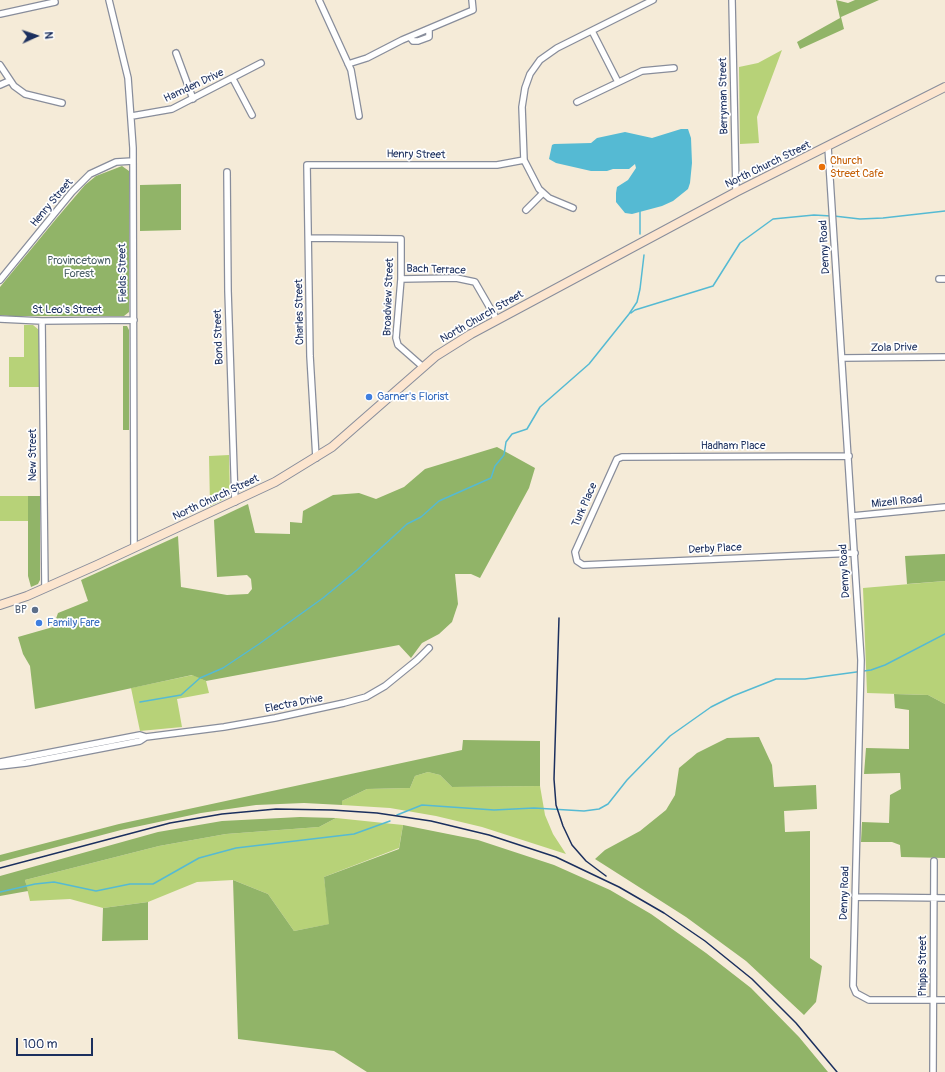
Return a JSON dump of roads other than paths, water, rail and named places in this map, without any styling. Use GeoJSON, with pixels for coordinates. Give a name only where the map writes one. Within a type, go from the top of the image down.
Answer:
{"type":"FeatureCollection","features":[{"type":"Feature","properties":{"kind":"main road","name":"North Church Street"},"geometry":{"type":"LineString","coordinates":[[0,605],[45,588],[235,502],[275,482],[332,447],[436,356],[471,334],[736,192],[945,87]]}},
{"type":"Feature","properties":{"kind":"street","name":"Fields Street"},"geometry":{"type":"LineString","coordinates":[[109,0],[119,34],[128,78],[132,116],[134,548]]}},
{"type":"Feature","properties":{"kind":"street"},"geometry":{"type":"LineString","coordinates":[[319,0],[348,64],[359,116]]}},
{"type":"Feature","properties":{"kind":"street"},"geometry":{"type":"LineString","coordinates":[[348,64],[367,58],[410,37],[473,10],[472,0]]}},
{"type":"Feature","properties":{"kind":"street"},"geometry":{"type":"LineString","coordinates":[[573,208],[549,198],[539,190],[530,175],[524,160],[522,107],[525,88],[530,74],[540,60],[557,48],[653,0]]}},
{"type":"Feature","properties":{"kind":"street","name":"Berryman Street"},"geometry":{"type":"LineString","coordinates":[[732,0],[736,192]]}},
{"type":"Feature","properties":{"kind":"street"},"geometry":{"type":"LineString","coordinates":[[0,14],[55,2]]}},
{"type":"Feature","properties":{"kind":"street"},"geometry":{"type":"LineString","coordinates":[[592,31],[618,82]]}},
{"type":"Feature","properties":{"kind":"street"},"geometry":{"type":"LineString","coordinates":[[176,53],[193,99]]}},
{"type":"Feature","properties":{"kind":"street","name":"Hamden Drive"},"geometry":{"type":"LineString","coordinates":[[132,116],[172,109],[233,79],[261,63]]}},
{"type":"Feature","properties":{"kind":"street"},"geometry":{"type":"LineString","coordinates":[[0,65],[9,81],[25,94],[62,103]]}},
{"type":"Feature","properties":{"kind":"street"},"geometry":{"type":"LineString","coordinates":[[577,102],[642,71],[674,68]]}},
{"type":"Feature","properties":{"kind":"street"},"geometry":{"type":"LineString","coordinates":[[233,79],[252,115]]}},
{"type":"Feature","properties":{"kind":"street"},"geometry":{"type":"LineString","coordinates":[[0,85],[9,81]]}},
{"type":"Feature","properties":{"kind":"street","name":"Denny Road"},"geometry":{"type":"LineString","coordinates":[[828,147],[855,553],[861,686],[852,978],[856,993],[870,1000],[932,1000]]}},
{"type":"Feature","properties":{"kind":"street","name":"Henry Street"},"geometry":{"type":"LineString","coordinates":[[307,165],[497,165],[524,160]]}},
{"type":"Feature","properties":{"kind":"street","name":"Henry Street"},"geometry":{"type":"LineString","coordinates":[[0,280],[72,192],[90,174],[116,162],[133,161]]}},
{"type":"Feature","properties":{"kind":"street","name":"Charles Street"},"geometry":{"type":"LineString","coordinates":[[307,165],[310,356],[316,458]]}},
{"type":"Feature","properties":{"kind":"street","name":"Bond Street"},"geometry":{"type":"LineString","coordinates":[[227,172],[228,291],[235,502]]}},
{"type":"Feature","properties":{"kind":"street"},"geometry":{"type":"LineString","coordinates":[[526,210],[543,193]]}},
{"type":"Feature","properties":{"kind":"street","name":"Broadview Street"},"geometry":{"type":"LineString","coordinates":[[309,238],[401,239],[401,278],[396,338],[398,345],[423,367]]}},
{"type":"Feature","properties":{"kind":"street","name":"Bach Terrace"},"geometry":{"type":"LineString","coordinates":[[401,278],[456,278],[475,282],[497,320]]}},
{"type":"Feature","properties":{"kind":"street","name":"St Leo's Street"},"geometry":{"type":"LineString","coordinates":[[0,319],[42,321],[134,320]]}},
{"type":"Feature","properties":{"kind":"street","name":"New Street"},"geometry":{"type":"LineString","coordinates":[[42,321],[45,588]]}},
{"type":"Feature","properties":{"kind":"street","name":"Zola Drive"},"geometry":{"type":"LineString","coordinates":[[842,358],[945,358]]}},
{"type":"Feature","properties":{"kind":"street","name":"Hadham Place"},"geometry":{"type":"LineString","coordinates":[[617,459],[622,457],[849,456]]}},
{"type":"Feature","properties":{"kind":"street","name":"Turk Place"},"geometry":{"type":"LineString","coordinates":[[577,561],[575,552],[617,459]]}},
{"type":"Feature","properties":{"kind":"street","name":"Mizell Road"},"geometry":{"type":"LineString","coordinates":[[852,516],[945,507]]}},
{"type":"Feature","properties":{"kind":"street","name":"Derby Place"},"geometry":{"type":"LineString","coordinates":[[577,561],[583,565],[855,553]]}},
{"type":"Feature","properties":{"kind":"street","name":"Electra Drive"},"geometry":{"type":"LineString","coordinates":[[0,766],[2,767],[126,744],[146,738],[224,728],[356,700],[377,691],[392,681],[429,648]]}},
{"type":"Feature","properties":{"kind":"street","name":"Electra Drive"},"geometry":{"type":"LineString","coordinates":[[0,762],[140,735],[146,738]]}},
{"type":"Feature","properties":{"kind":"street","name":"Phipps Street"},"geometry":{"type":"LineString","coordinates":[[933,1072],[932,1000],[934,861]]}},
{"type":"Feature","properties":{"kind":"street"},"geometry":{"type":"LineString","coordinates":[[855,897],[945,898]]}},
{"type":"Feature","properties":{"kind":"street"},"geometry":{"type":"LineString","coordinates":[[932,1000],[945,1000]]}},
{"type":"Feature","properties":{"kind":"water"},"geometry":{"type":"Polygon","coordinates":[[[681,129],[688,129],[691,138],[692,163],[688,189],[673,201],[662,206],[632,214],[625,213],[616,202],[616,193],[617,187],[628,180],[636,168],[635,164],[629,169],[591,171],[556,163],[549,159],[552,145],[554,144],[591,143],[597,138],[625,132],[652,138],[681,129]]]}},
{"type":"Feature","properties":{"kind":"waterway"},"geometry":{"type":"LineString","coordinates":[[640,211],[640,234]]}},
{"type":"Feature","properties":{"kind":"waterway"},"geometry":{"type":"LineString","coordinates":[[834,216],[860,219],[883,218],[945,211]]}},
{"type":"Feature","properties":{"kind":"waterway"},"geometry":{"type":"LineString","coordinates":[[631,313],[635,310],[713,286],[740,243],[773,219],[814,215],[831,216]]}},
{"type":"Feature","properties":{"kind":"waterway"},"geometry":{"type":"LineString","coordinates":[[140,702],[181,695],[200,678],[223,668],[323,598],[357,570],[407,524],[421,517],[439,501],[491,478],[495,466],[504,455],[506,442],[512,434],[527,429],[540,407],[589,364],[629,314],[637,302],[644,255]]}},
{"type":"Feature","properties":{"kind":"waterway"},"geometry":{"type":"LineString","coordinates":[[397,815],[422,805],[494,810],[534,808],[584,811],[599,809],[608,804],[627,780],[670,736],[711,707],[733,696],[776,679],[805,679],[871,670],[885,665],[945,634]]}},
{"type":"Feature","properties":{"kind":"waterway"},"geometry":{"type":"LineString","coordinates":[[0,892],[35,884],[54,882],[96,891],[130,884],[153,884],[199,858],[236,848],[354,834],[390,821]]}},
{"type":"Feature","properties":{"kind":"railway"},"geometry":{"type":"LineString","coordinates":[[559,618],[554,779],[556,805],[563,826],[572,845],[586,861],[606,876]]}},
{"type":"Feature","properties":{"kind":"railway"},"geometry":{"type":"LineString","coordinates":[[0,868],[170,823],[222,814],[276,809],[332,810],[377,813],[431,821],[489,835],[556,857],[619,887],[664,913],[705,941],[752,979],[796,1023],[837,1072]]}},
{"type":"Feature","properties":{"kind":"place","name":"Church Street Cafe"},"geometry":{"type":"Point","coordinates":[822,167]}},
{"type":"Feature","properties":{"kind":"place","name":"Garner's Florist"},"geometry":{"type":"Point","coordinates":[369,397]}},
{"type":"Feature","properties":{"kind":"place","name":"BP"},"geometry":{"type":"Point","coordinates":[35,610]}},
{"type":"Feature","properties":{"kind":"place","name":"Family Fare"},"geometry":{"type":"Point","coordinates":[39,623]}},
{"type":"Feature","properties":{"kind":"park label","name":"Provincetown Forest"},"geometry":{"type":"Point","coordinates":[79,267]}}]}
